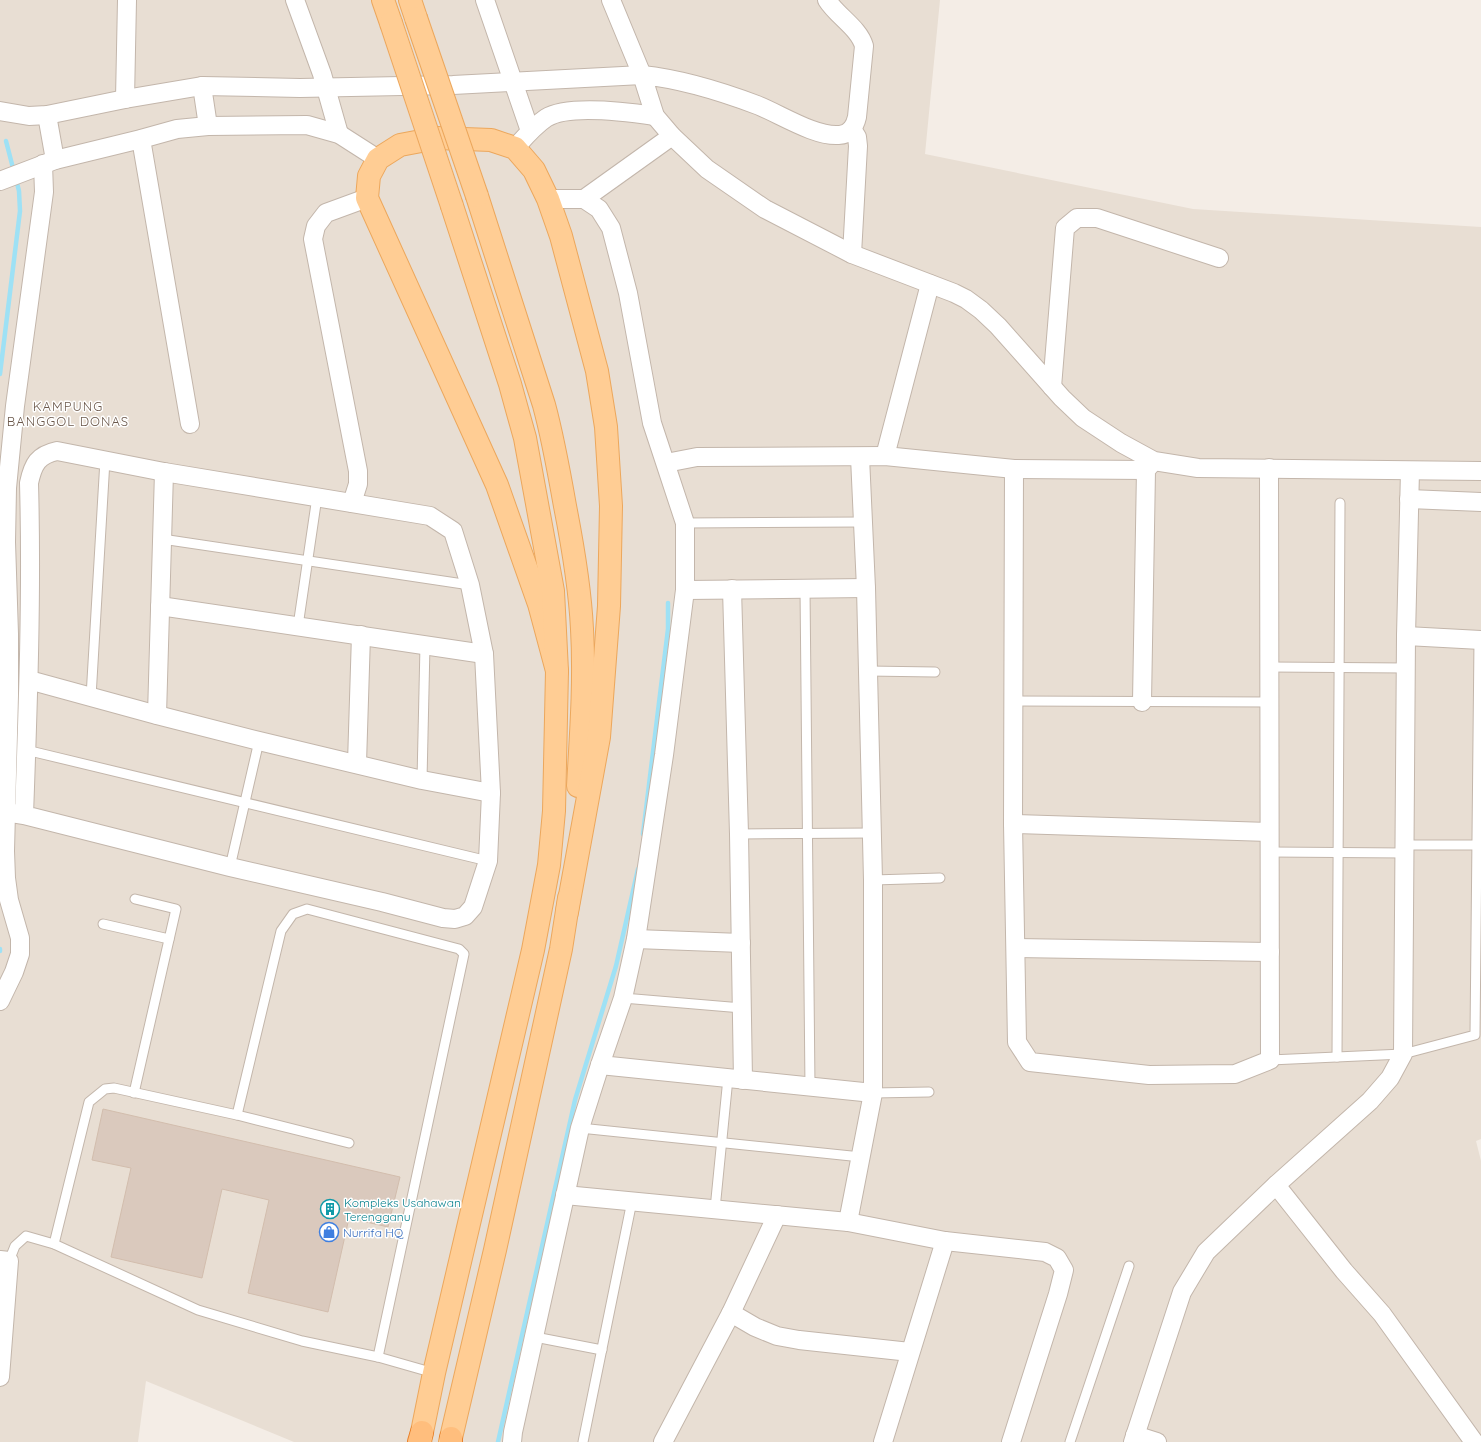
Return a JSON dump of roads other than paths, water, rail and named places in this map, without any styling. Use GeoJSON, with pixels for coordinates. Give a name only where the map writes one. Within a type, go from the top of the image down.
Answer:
{"type":"FeatureCollection","features":[{"type":"Feature","properties":{"kind":"main road"},"geometry":{"type":"LineString","coordinates":[[383,0],[510,384],[525,438],[553,592],[557,671],[555,789],[549,865],[533,950],[420,1438]]}},
{"type":"Feature","properties":{"kind":"main road"},"geometry":{"type":"LineString","coordinates":[[413,9],[477,196],[550,428],[577,572],[583,652],[581,732],[572,872],[567,912]]}},
{"type":"Feature","properties":{"kind":"main road"},"geometry":{"type":"LineString","coordinates":[[451,1441],[495,1250],[561,949],[599,737],[609,606],[611,506],[606,427],[597,372],[561,236],[548,199],[534,170],[515,148],[491,140],[437,138],[400,145],[378,159],[369,176],[367,198],[498,485],[539,604],[557,671]]}},
{"type":"Feature","properties":{"kind":"street"},"geometry":{"type":"LineString","coordinates":[[125,99],[127,0]]}},
{"type":"Feature","properties":{"kind":"street"},"geometry":{"type":"LineString","coordinates":[[295,0],[322,74],[338,134]]}},
{"type":"Feature","properties":{"kind":"street"},"geometry":{"type":"LineString","coordinates":[[485,0],[530,131]]}},
{"type":"Feature","properties":{"kind":"street"},"geometry":{"type":"LineString","coordinates":[[611,0],[643,79],[653,111],[672,136],[706,169],[765,209],[852,254],[966,299],[981,310],[998,326],[1052,387],[1083,418],[1121,443],[1150,465]]}},
{"type":"Feature","properties":{"kind":"street"},"geometry":{"type":"LineString","coordinates":[[0,181],[47,147],[125,99],[202,86],[327,92],[512,81],[667,78],[736,98],[815,131],[829,135],[841,135],[852,129],[855,125],[864,46],[862,39],[836,12],[827,0]]}},
{"type":"Feature","properties":{"kind":"street"},"geometry":{"type":"LineString","coordinates":[[202,86],[208,126]]}},
{"type":"Feature","properties":{"kind":"street"},"geometry":{"type":"LineString","coordinates":[[0,111],[29,116],[47,147],[44,192],[37,232],[16,398],[7,488],[6,535],[9,695],[5,812],[6,878],[9,900],[20,938],[20,954],[14,972],[0,1001]]}},
{"type":"Feature","properties":{"kind":"street"},"geometry":{"type":"LineString","coordinates":[[515,148],[530,131],[546,118],[564,111],[653,111]]}},
{"type":"Feature","properties":{"kind":"street"},"geometry":{"type":"LineString","coordinates":[[47,147],[141,139],[177,129],[208,126],[307,125],[338,134],[378,159]]}},
{"type":"Feature","properties":{"kind":"street"},"geometry":{"type":"LineString","coordinates":[[852,129],[857,137],[858,146],[852,254]]}},
{"type":"Feature","properties":{"kind":"street"},"geometry":{"type":"LineString","coordinates":[[584,199],[672,136]]}},
{"type":"Feature","properties":{"kind":"street"},"geometry":{"type":"LineString","coordinates":[[141,139],[190,424]]}},
{"type":"Feature","properties":{"kind":"street"},"geometry":{"type":"LineString","coordinates":[[352,503],[358,484],[358,471],[313,240],[316,226],[326,214],[367,198]]}},
{"type":"Feature","properties":{"kind":"street"},"geometry":{"type":"LineString","coordinates":[[512,1442],[580,1128],[623,998],[636,939],[664,755],[685,590],[685,523],[652,423],[628,293],[611,228],[599,209],[584,199],[548,199]]}},
{"type":"Feature","properties":{"kind":"street"},"geometry":{"type":"LineString","coordinates":[[1052,387],[1065,228],[1077,218],[1097,218],[1219,258]]}},
{"type":"Feature","properties":{"kind":"street"},"geometry":{"type":"LineString","coordinates":[[885,456],[930,284]]}},
{"type":"Feature","properties":{"kind":"street"},"geometry":{"type":"LineString","coordinates":[[5,812],[24,815],[230,867],[382,902],[443,918],[455,919],[465,916],[473,907],[488,861],[491,793],[484,654],[470,584],[453,531],[430,516],[164,472],[57,451],[46,453],[36,462],[31,471],[29,483],[31,567],[24,815]]}},
{"type":"Feature","properties":{"kind":"street"},"geometry":{"type":"LineString","coordinates":[[666,464],[697,457],[885,456],[1014,468],[1150,465],[1198,468],[1481,471]]}},
{"type":"Feature","properties":{"kind":"street"},"geometry":{"type":"LineString","coordinates":[[848,1222],[873,1093],[873,880],[866,588],[860,457]]}},
{"type":"Feature","properties":{"kind":"street"},"geometry":{"type":"LineString","coordinates":[[1142,702],[1150,465]]}},
{"type":"Feature","properties":{"kind":"street"},"geometry":{"type":"LineString","coordinates":[[1014,468],[1013,824],[1017,1042],[1030,1062],[1149,1075],[1235,1074],[1270,1060],[1268,468]]}},
{"type":"Feature","properties":{"kind":"street"},"geometry":{"type":"LineString","coordinates":[[1157,1442],[1134,1438],[1182,1292],[1206,1252],[1276,1185],[1370,1101],[1390,1078],[1403,1054],[1406,636],[1410,471]]}},
{"type":"Feature","properties":{"kind":"street"},"geometry":{"type":"LineString","coordinates":[[157,715],[164,472]]}},
{"type":"Feature","properties":{"kind":"street"},"geometry":{"type":"LineString","coordinates":[[1409,499],[1481,502]]}},
{"type":"Feature","properties":{"kind":"street"},"geometry":{"type":"LineString","coordinates":[[685,590],[866,588]]}},
{"type":"Feature","properties":{"kind":"street"},"geometry":{"type":"LineString","coordinates":[[732,589],[742,1008],[736,1079]]}},
{"type":"Feature","properties":{"kind":"street"},"geometry":{"type":"LineString","coordinates":[[160,606],[484,654]]}},
{"type":"Feature","properties":{"kind":"street"},"geometry":{"type":"LineString","coordinates":[[357,763],[361,635]]}},
{"type":"Feature","properties":{"kind":"street"},"geometry":{"type":"LineString","coordinates":[[1406,636],[1480,640]]}},
{"type":"Feature","properties":{"kind":"street"},"geometry":{"type":"LineString","coordinates":[[29,680],[157,715],[422,780],[491,793]]}},
{"type":"Feature","properties":{"kind":"street"},"geometry":{"type":"LineString","coordinates":[[1013,824],[1269,832]]}},
{"type":"Feature","properties":{"kind":"street"},"geometry":{"type":"LineString","coordinates":[[636,939],[741,943]]}},
{"type":"Feature","properties":{"kind":"street"},"geometry":{"type":"LineString","coordinates":[[1016,948],[1270,952]]}},
{"type":"Feature","properties":{"kind":"street"},"geometry":{"type":"LineString","coordinates":[[600,1065],[873,1093]]}},
{"type":"Feature","properties":{"kind":"street"},"geometry":{"type":"LineString","coordinates":[[1276,1185],[1344,1271],[1382,1314],[1474,1442]]}},
{"type":"Feature","properties":{"kind":"street"},"geometry":{"type":"LineString","coordinates":[[565,1194],[848,1222],[945,1241],[1045,1252],[1058,1258],[1064,1270],[1058,1294],[1011,1442]]}},
{"type":"Feature","properties":{"kind":"street"},"geometry":{"type":"LineString","coordinates":[[663,1442],[731,1313],[777,1215]]}},
{"type":"Feature","properties":{"kind":"street"},"geometry":{"type":"LineString","coordinates":[[883,1442],[945,1241]]}},
{"type":"Feature","properties":{"kind":"street"},"geometry":{"type":"LineString","coordinates":[[0,1377],[4,1260]]}},
{"type":"Feature","properties":{"kind":"street"},"geometry":{"type":"LineString","coordinates":[[731,1313],[754,1328],[777,1336],[799,1340],[910,1352]]}},
{"type":"Feature","properties":{"kind":"lane"},"geometry":{"type":"LineString","coordinates":[[92,697],[105,460]]}},
{"type":"Feature","properties":{"kind":"lane"},"geometry":{"type":"LineString","coordinates":[[298,626],[317,497]]}},
{"type":"Feature","properties":{"kind":"lane"},"geometry":{"type":"LineString","coordinates":[[1337,1057],[1340,503]]}},
{"type":"Feature","properties":{"kind":"lane"},"geometry":{"type":"LineString","coordinates":[[685,523],[863,522]]}},
{"type":"Feature","properties":{"kind":"lane"},"geometry":{"type":"LineString","coordinates":[[162,539],[470,584]]}},
{"type":"Feature","properties":{"kind":"lane"},"geometry":{"type":"LineString","coordinates":[[805,589],[810,1087]]}},
{"type":"Feature","properties":{"kind":"lane"},"geometry":{"type":"LineString","coordinates":[[1270,1060],[1403,1054],[1475,1035],[1479,845],[1480,640]]}},
{"type":"Feature","properties":{"kind":"lane"},"geometry":{"type":"LineString","coordinates":[[422,780],[425,645]]}},
{"type":"Feature","properties":{"kind":"lane"},"geometry":{"type":"LineString","coordinates":[[1269,667],[1406,668]]}},
{"type":"Feature","properties":{"kind":"lane"},"geometry":{"type":"LineString","coordinates":[[868,671],[935,672]]}},
{"type":"Feature","properties":{"kind":"lane"},"geometry":{"type":"LineString","coordinates":[[1014,701],[1269,702]]}},
{"type":"Feature","properties":{"kind":"lane"},"geometry":{"type":"LineString","coordinates":[[230,867],[259,740]]}},
{"type":"Feature","properties":{"kind":"lane"},"geometry":{"type":"LineString","coordinates":[[26,750],[488,861]]}},
{"type":"Feature","properties":{"kind":"lane"},"geometry":{"type":"LineString","coordinates":[[739,834],[872,833]]}},
{"type":"Feature","properties":{"kind":"lane"},"geometry":{"type":"LineString","coordinates":[[1269,852],[1338,853],[1479,845]]}},
{"type":"Feature","properties":{"kind":"lane"},"geometry":{"type":"LineString","coordinates":[[873,880],[940,878]]}},
{"type":"Feature","properties":{"kind":"lane"},"geometry":{"type":"LineString","coordinates":[[134,899],[176,909],[134,1093]]}},
{"type":"Feature","properties":{"kind":"lane"},"geometry":{"type":"LineString","coordinates":[[237,1115],[281,931],[293,914],[307,909],[459,949],[464,954],[378,1357]]}},
{"type":"Feature","properties":{"kind":"lane"},"geometry":{"type":"LineString","coordinates":[[103,924],[169,939]]}},
{"type":"Feature","properties":{"kind":"lane"},"geometry":{"type":"LineString","coordinates":[[623,998],[742,1008]]}},
{"type":"Feature","properties":{"kind":"lane"},"geometry":{"type":"LineString","coordinates":[[715,1209],[722,1143],[736,1079]]}},
{"type":"Feature","properties":{"kind":"lane"},"geometry":{"type":"LineString","coordinates":[[54,1244],[89,1102],[105,1089],[114,1088],[237,1115],[348,1143]]}},
{"type":"Feature","properties":{"kind":"lane"},"geometry":{"type":"LineString","coordinates":[[873,1093],[929,1092]]}},
{"type":"Feature","properties":{"kind":"lane"},"geometry":{"type":"LineString","coordinates":[[580,1128],[861,1157]]}},
{"type":"Feature","properties":{"kind":"lane"},"geometry":{"type":"LineString","coordinates":[[583,1442],[632,1201]]}},
{"type":"Feature","properties":{"kind":"lane"},"geometry":{"type":"LineString","coordinates":[[4,1260],[15,1246],[26,1236],[54,1244],[198,1310],[302,1341],[378,1357],[434,1373]]}},
{"type":"Feature","properties":{"kind":"lane"},"geometry":{"type":"LineString","coordinates":[[1070,1442],[1129,1266]]}},
{"type":"Feature","properties":{"kind":"lane"},"geometry":{"type":"LineString","coordinates":[[535,1337],[602,1350]]}},
{"type":"Feature","properties":{"kind":"waterway"},"geometry":{"type":"LineString","coordinates":[[6,141],[14,172]]}},
{"type":"Feature","properties":{"kind":"waterway"},"geometry":{"type":"LineString","coordinates":[[0,374],[20,211],[19,191],[16,179]]}},
{"type":"Feature","properties":{"kind":"waterway"},"geometry":{"type":"LineString","coordinates":[[643,834],[668,629],[668,603]]}},
{"type":"Feature","properties":{"kind":"waterway"},"geometry":{"type":"LineString","coordinates":[[498,1442],[575,1100],[616,966],[638,869]]}},
{"type":"Feature","properties":{"kind":"place","name":"Kompleks Usahawan Terengganu"},"geometry":{"type":"Point","coordinates":[330,1209]}},
{"type":"Feature","properties":{"kind":"place","name":"Nurrifa HQ"},"geometry":{"type":"Point","coordinates":[329,1232]}},
{"type":"Feature","properties":{"kind":"district","name":"KAMPUNG BANGGOL DONAS"},"geometry":{"type":"Point","coordinates":[68,414]}}]}
